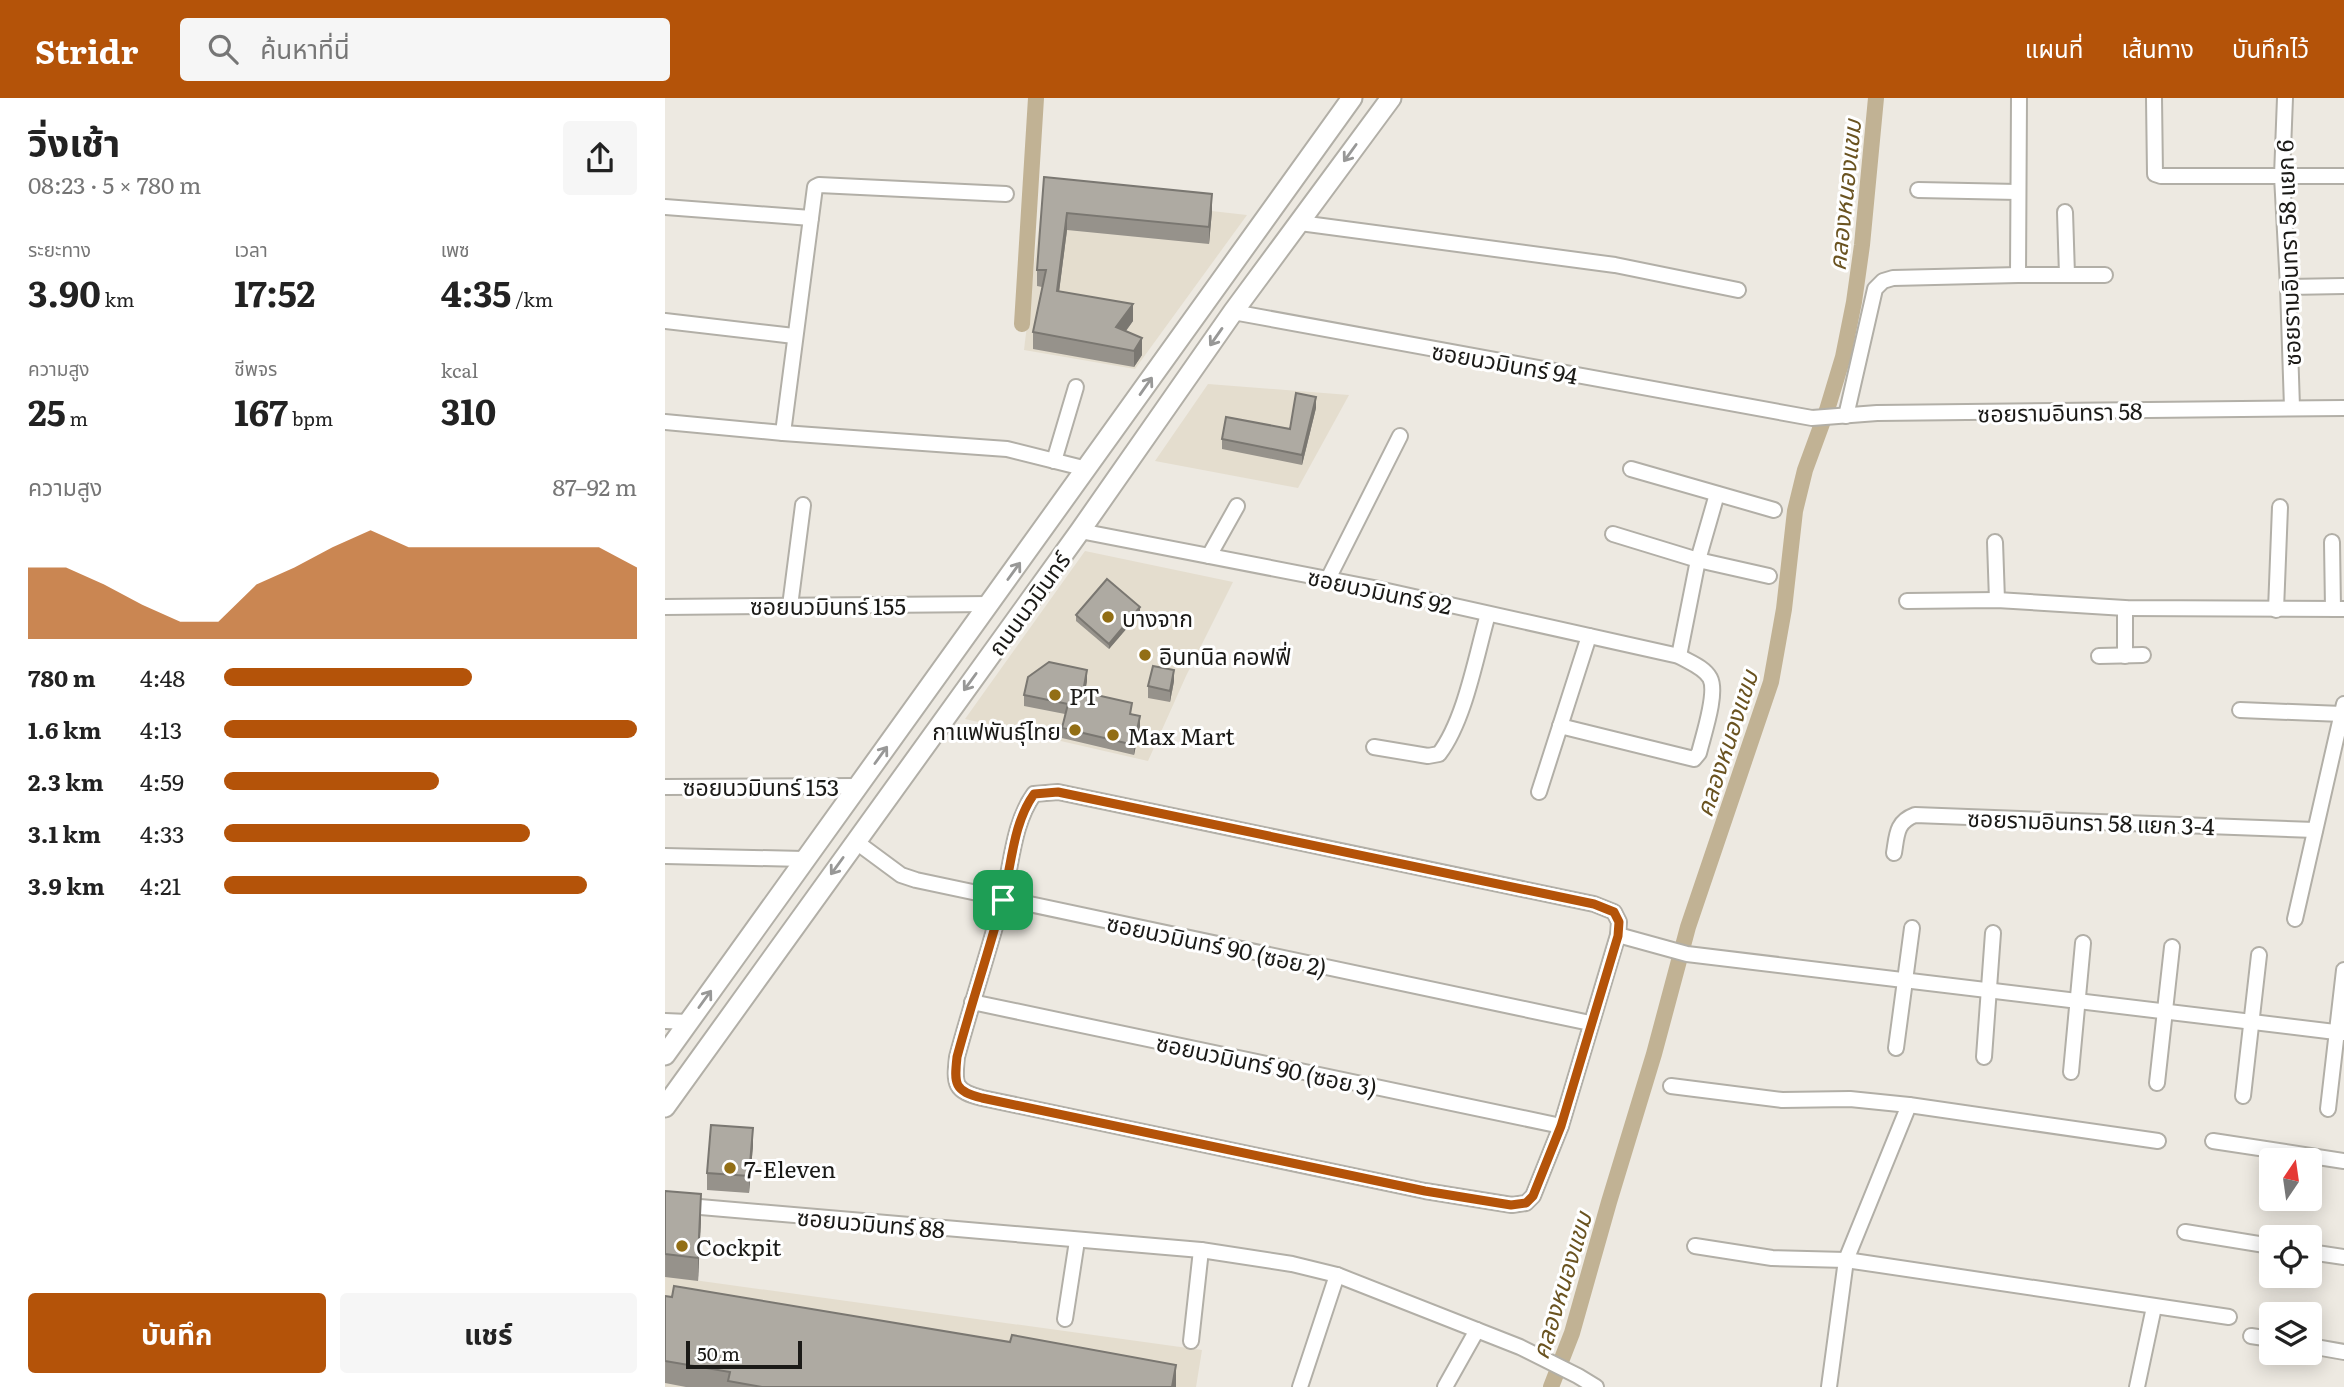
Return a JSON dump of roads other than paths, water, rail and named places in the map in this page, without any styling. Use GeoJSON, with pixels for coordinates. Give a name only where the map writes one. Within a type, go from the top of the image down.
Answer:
{"type":"FeatureCollection","features":[{"type":"Feature","properties":{"kind":"main road","name":"ถนนนวมินทร์"},"geometry":{"type":"LineString","coordinates":[[665,1055],[1352,98]]}},
{"type":"Feature","properties":{"kind":"main road","name":"ถนนนวมินทร์"},"geometry":{"type":"LineString","coordinates":[[665,1107],[1080,531],[1233,312],[1391,98]]}},
{"type":"Feature","properties":{"kind":"main road"},"geometry":{"type":"LineString","coordinates":[[1210,295],[1233,312]]}},
{"type":"Feature","properties":{"kind":"street"},"geometry":{"type":"LineString","coordinates":[[2018,275],[2019,98]]}},
{"type":"Feature","properties":{"kind":"street"},"geometry":{"type":"LineString","coordinates":[[2154,98],[2155,174],[2344,176]]}},
{"type":"Feature","properties":{"kind":"street","name":"ซอยรามอินทรา 58 แยก 6"},"geometry":{"type":"LineString","coordinates":[[2285,98],[2282,176],[2292,407]]}},
{"type":"Feature","properties":{"kind":"street"},"geometry":{"type":"LineString","coordinates":[[783,433],[814,191],[819,185],[1006,194]]}},
{"type":"Feature","properties":{"kind":"street"},"geometry":{"type":"LineString","coordinates":[[1918,190],[2018,192]]}},
{"type":"Feature","properties":{"kind":"street"},"geometry":{"type":"LineString","coordinates":[[665,207],[811,218]]}},
{"type":"Feature","properties":{"kind":"street"},"geometry":{"type":"LineString","coordinates":[[2065,212],[2067,275]]}},
{"type":"Feature","properties":{"kind":"street"},"geometry":{"type":"LineString","coordinates":[[1300,223],[1615,265],[1738,290]]}},
{"type":"Feature","properties":{"kind":"street"},"geometry":{"type":"LineString","coordinates":[[1843,416],[1875,289],[1883,281],[1893,278],[2105,275]]}},
{"type":"Feature","properties":{"kind":"street"},"geometry":{"type":"LineString","coordinates":[[2288,286],[2344,286]]}},
{"type":"Feature","properties":{"kind":"street","name":"ซอยนวมินทร์ 94"},"geometry":{"type":"LineString","coordinates":[[1233,312],[1776,411]]}},
{"type":"Feature","properties":{"kind":"street"},"geometry":{"type":"LineString","coordinates":[[665,320],[794,336]]}},
{"type":"Feature","properties":{"kind":"street"},"geometry":{"type":"LineString","coordinates":[[1054,461],[1076,387]]}},
{"type":"Feature","properties":{"kind":"street","name":"ซอยรามอินทรา 58"},"geometry":{"type":"LineString","coordinates":[[1776,411],[1812,418],[1877,413],[2344,408]]}},
{"type":"Feature","properties":{"kind":"street"},"geometry":{"type":"LineString","coordinates":[[665,422],[1007,449],[1087,469]]}},
{"type":"Feature","properties":{"kind":"street"},"geometry":{"type":"LineString","coordinates":[[1328,579],[1400,436]]}},
{"type":"Feature","properties":{"kind":"street"},"geometry":{"type":"LineString","coordinates":[[1631,469],[1774,510]]}},
{"type":"Feature","properties":{"kind":"street"},"geometry":{"type":"LineString","coordinates":[[1679,656],[1698,560],[1717,494]]}},
{"type":"Feature","properties":{"kind":"street"},"geometry":{"type":"LineString","coordinates":[[790,606],[803,505]]}},
{"type":"Feature","properties":{"kind":"street"},"geometry":{"type":"LineString","coordinates":[[1209,555],[1237,506]]}},
{"type":"Feature","properties":{"kind":"street"},"geometry":{"type":"LineString","coordinates":[[2276,610],[2280,507]]}},
{"type":"Feature","properties":{"kind":"street","name":"ซอยนวมินทร์ 92"},"geometry":{"type":"LineString","coordinates":[[1080,531],[1328,579],[1679,656],[1697,666],[1709,677],[1713,690],[1699,754],[1694,759],[1560,726]]}},
{"type":"Feature","properties":{"kind":"street"},"geometry":{"type":"LineString","coordinates":[[1613,534],[1698,560],[1769,576]]}},
{"type":"Feature","properties":{"kind":"street"},"geometry":{"type":"LineString","coordinates":[[1994,541],[1997,600]]}},
{"type":"Feature","properties":{"kind":"street"},"geometry":{"type":"LineString","coordinates":[[1907,601],[1997,600],[2125,608],[2338,609],[2332,542]]}},
{"type":"Feature","properties":{"kind":"street","name":"ซอยนวมินทร์ 155"},"geometry":{"type":"LineString","coordinates":[[665,607],[991,604]]}},
{"type":"Feature","properties":{"kind":"street"},"geometry":{"type":"LineString","coordinates":[[2125,608],[2125,656]]}},
{"type":"Feature","properties":{"kind":"street"},"geometry":{"type":"LineString","coordinates":[[1374,747],[1428,756],[1439,754],[1449,741],[1463,703],[1489,614]]}},
{"type":"Feature","properties":{"kind":"street"},"geometry":{"type":"LineString","coordinates":[[1539,792],[1589,636]]}},
{"type":"Feature","properties":{"kind":"street"},"geometry":{"type":"LineString","coordinates":[[2099,656],[2143,655]]}},
{"type":"Feature","properties":{"kind":"street"},"geometry":{"type":"LineString","coordinates":[[2240,710],[2343,709],[2294,919]]}},
{"type":"Feature","properties":{"kind":"street","name":"ซอยนวมินทร์ 153"},"geometry":{"type":"LineString","coordinates":[[665,787],[858,786]]}},
{"type":"Feature","properties":{"kind":"street"},"geometry":{"type":"LineString","coordinates":[[1058,792],[1594,904],[1614,912],[1619,922],[1618,936],[1561,1126],[1541,1179],[1533,1196],[1526,1203],[1511,1205],[1425,1191],[968,1095],[957,1087],[954,1079],[957,1057],[1003,900],[1025,807],[1034,794],[1058,792]]}},
{"type":"Feature","properties":{"kind":"street","name":"ซอยรามอินทรา 58 แยก 3-4"},"geometry":{"type":"LineString","coordinates":[[1894,853],[1899,827],[1905,818],[1915,814],[2315,830]]}},
{"type":"Feature","properties":{"kind":"street","name":"ซอยนวมินทร์ 90 (ซอย 2)"},"geometry":{"type":"LineString","coordinates":[[855,841],[901,874],[916,880],[1590,1023]]}},
{"type":"Feature","properties":{"kind":"street"},"geometry":{"type":"LineString","coordinates":[[665,856],[804,859]]}},
{"type":"Feature","properties":{"kind":"street"},"geometry":{"type":"LineString","coordinates":[[1896,1048],[1912,928]]}},
{"type":"Feature","properties":{"kind":"street"},"geometry":{"type":"LineString","coordinates":[[1984,1057],[1993,933]]}},
{"type":"Feature","properties":{"kind":"street"},"geometry":{"type":"LineString","coordinates":[[1618,936],[1687,954],[2340,1033]]}},
{"type":"Feature","properties":{"kind":"street"},"geometry":{"type":"LineString","coordinates":[[2071,1072],[2083,943]]}},
{"type":"Feature","properties":{"kind":"street"},"geometry":{"type":"LineString","coordinates":[[2157,1083],[2172,947]]}},
{"type":"Feature","properties":{"kind":"street"},"geometry":{"type":"LineString","coordinates":[[2243,1096],[2259,956]]}},
{"type":"Feature","properties":{"kind":"street"},"geometry":{"type":"LineString","coordinates":[[2328,1109],[2340,1033],[2344,970]]}},
{"type":"Feature","properties":{"kind":"street","name":"ซอยนวมินทร์ 90 (ซอย 3)"},"geometry":{"type":"LineString","coordinates":[[972,1002],[1561,1126]]}},
{"type":"Feature","properties":{"kind":"street"},"geometry":{"type":"LineString","coordinates":[[665,1021],[688,1022]]}},
{"type":"Feature","properties":{"kind":"street"},"geometry":{"type":"LineString","coordinates":[[1671,1086],[1782,1100],[1850,1099],[1909,1105],[2158,1141]]}},
{"type":"Feature","properties":{"kind":"street"},"geometry":{"type":"LineString","coordinates":[[1829,1387],[1846,1260],[1909,1105]]}},
{"type":"Feature","properties":{"kind":"street"},"geometry":{"type":"LineString","coordinates":[[2213,1140],[2344,1161]]}},
{"type":"Feature","properties":{"kind":"street","name":"ซอยนวมินทร์ 88"},"geometry":{"type":"LineString","coordinates":[[665,1204],[1201,1250],[1267,1260],[1336,1275],[1520,1347],[1596,1387]]}},
{"type":"Feature","properties":{"kind":"street"},"geometry":{"type":"LineString","coordinates":[[2185,1232],[2259,1243]]}},
{"type":"Feature","properties":{"kind":"street"},"geometry":{"type":"LineString","coordinates":[[1065,1319],[1077,1241]]}},
{"type":"Feature","properties":{"kind":"street"},"geometry":{"type":"LineString","coordinates":[[1695,1246],[1772,1258],[1846,1260],[2229,1317]]}},
{"type":"Feature","properties":{"kind":"street"},"geometry":{"type":"LineString","coordinates":[[1191,1341],[1201,1250]]}},
{"type":"Feature","properties":{"kind":"street"},"geometry":{"type":"LineString","coordinates":[[2322,1254],[2344,1257]]}},
{"type":"Feature","properties":{"kind":"street"},"geometry":{"type":"LineString","coordinates":[[1300,1387],[1336,1275]]}},
{"type":"Feature","properties":{"kind":"street"},"geometry":{"type":"LineString","coordinates":[[2137,1387],[2154,1307]]}},
{"type":"Feature","properties":{"kind":"street"},"geometry":{"type":"LineString","coordinates":[[1445,1387],[1477,1330]]}},
{"type":"Feature","properties":{"kind":"street"},"geometry":{"type":"LineString","coordinates":[[2251,1336],[2259,1337]]}},
{"type":"Feature","properties":{"kind":"street"},"geometry":{"type":"LineString","coordinates":[[2322,1348],[2344,1352]]}},
{"type":"Feature","properties":{"kind":"waterway"},"geometry":{"type":"LineString","coordinates":[[1022,324],[1036,98]]}},
{"type":"Feature","properties":{"kind":"waterway","name":"คลองหนองแขม"},"geometry":{"type":"LineString","coordinates":[[1551,1387],[1572,1333],[1654,1054],[1688,927],[1771,682],[1784,609],[1795,511],[1805,470],[1843,357],[1854,302],[1876,98]]}},
{"type":"Feature","properties":{"kind":"place","name":"บางจาก"},"geometry":{"type":"Point","coordinates":[1108,617]}},
{"type":"Feature","properties":{"kind":"place","name":"อินทนิล คอฟฟี่"},"geometry":{"type":"Point","coordinates":[1145,655]}},
{"type":"Feature","properties":{"kind":"place","name":"PT"},"geometry":{"type":"Point","coordinates":[1055,695]}},
{"type":"Feature","properties":{"kind":"place","name":"กาแฟพันธุ์ไทย"},"geometry":{"type":"Point","coordinates":[1075,730]}},
{"type":"Feature","properties":{"kind":"place","name":"Max Mart"},"geometry":{"type":"Point","coordinates":[1113,735]}},
{"type":"Feature","properties":{"kind":"place","name":"7-Eleven"},"geometry":{"type":"Point","coordinates":[730,1168]}},
{"type":"Feature","properties":{"kind":"place","name":"Cockpit"},"geometry":{"type":"Point","coordinates":[682,1246]}}]}
